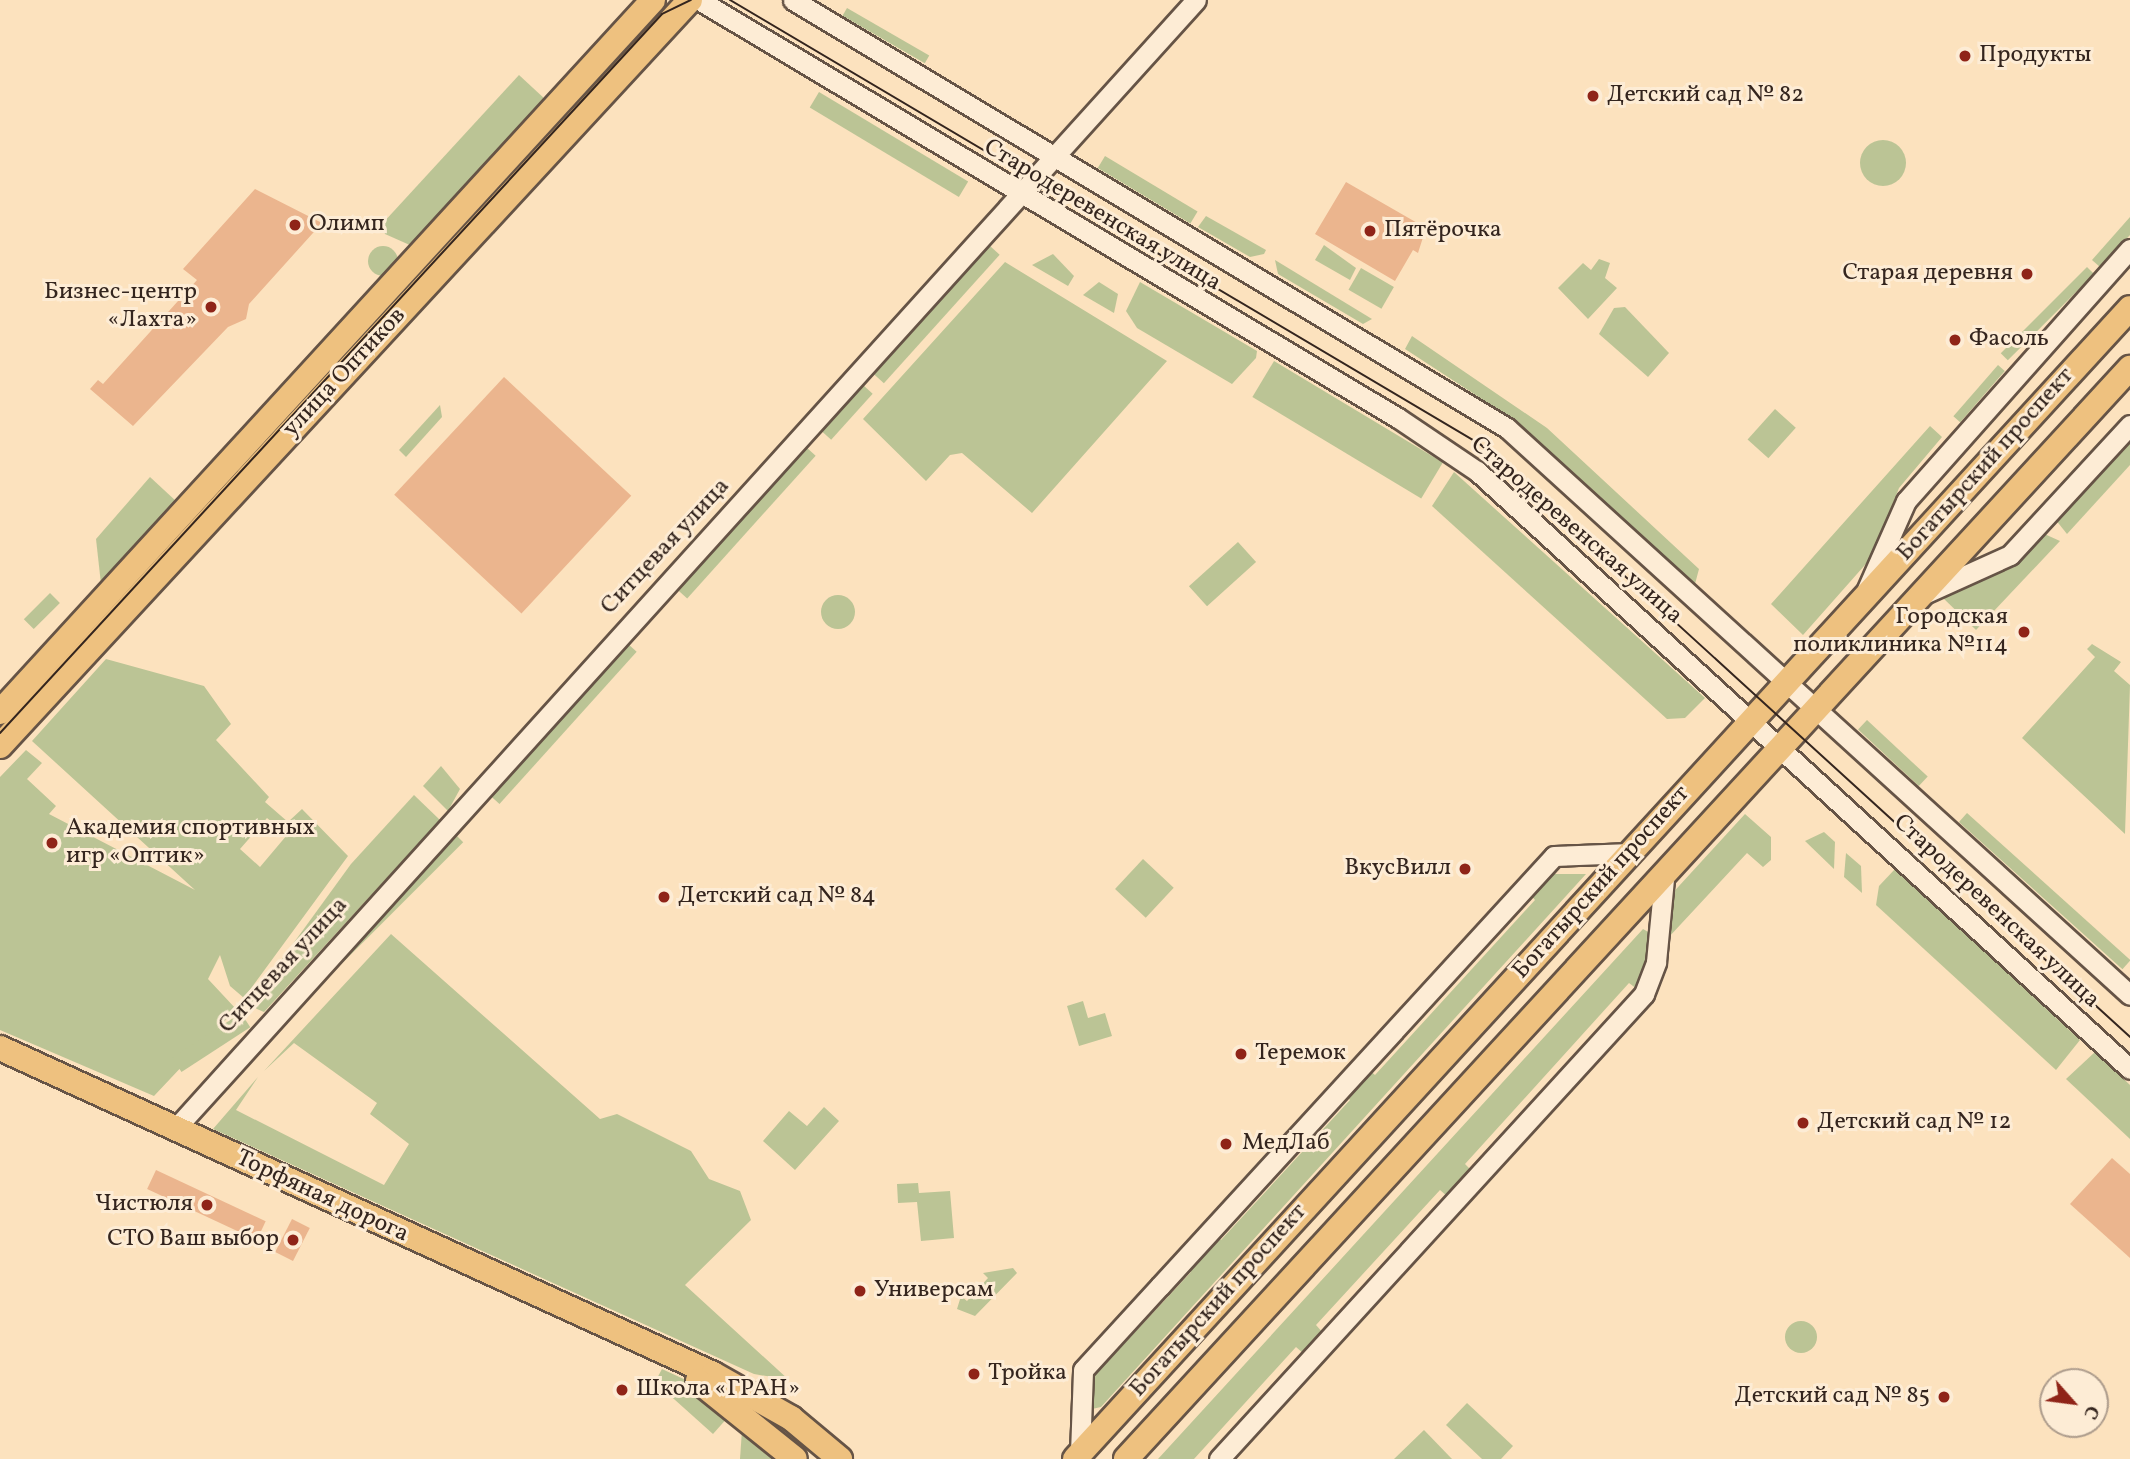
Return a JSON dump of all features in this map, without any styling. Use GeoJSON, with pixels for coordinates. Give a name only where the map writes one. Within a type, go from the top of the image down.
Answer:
{"type":"FeatureCollection","features":[{"type":"Feature","properties":{"kind":"main road","name":"улица Оптиков"},"geometry":{"type":"LineString","coordinates":[[0,712],[653,0]]}},
{"type":"Feature","properties":{"kind":"main road","name":"улица Оптиков"},"geometry":{"type":"LineString","coordinates":[[0,746],[690,0]]}},
{"type":"Feature","properties":{"kind":"main road","name":"Богатырский проспект"},"geometry":{"type":"LineString","coordinates":[[1078,1456],[2130,308]]}},
{"type":"Feature","properties":{"kind":"main road","name":"Богатырский проспект"},"geometry":{"type":"LineString","coordinates":[[1126,1459],[1664,879],[2130,368]]}},
{"type":"Feature","properties":{"kind":"main road","name":"Торфяная дорога"},"geometry":{"type":"LineString","coordinates":[[0,1048],[755,1396],[817,1438],[840,1459]]}},
{"type":"Feature","properties":{"kind":"main road","name":"Торфяная дорога"},"geometry":{"type":"LineString","coordinates":[[645,1346],[744,1414],[795,1459]]}},
{"type":"Feature","properties":{"kind":"street","name":"Стародеревенская улица"},"geometry":{"type":"LineString","coordinates":[[699,0],[1020,195],[1398,418],[1477,471],[2130,1069]]}},
{"type":"Feature","properties":{"kind":"street","name":"Стародеревенская улица"},"geometry":{"type":"LineString","coordinates":[[793,0],[1056,155],[1507,428],[2130,995]]}},
{"type":"Feature","properties":{"kind":"street","name":"Ситцевая улица"},"geometry":{"type":"LineString","coordinates":[[175,1129],[1196,0]]}},
{"type":"Feature","properties":{"kind":"street"},"geometry":{"type":"LineString","coordinates":[[1862,600],[1906,502],[2130,249]]}},
{"type":"Feature","properties":{"kind":"street"},"geometry":{"type":"LineString","coordinates":[[1919,597],[2010,555],[2130,425]]}},
{"type":"Feature","properties":{"kind":"street"},"geometry":{"type":"LineString","coordinates":[[1078,1456],[1083,1370],[1554,856],[1630,853]]}},
{"type":"Feature","properties":{"kind":"street"},"geometry":{"type":"LineString","coordinates":[[1219,1459],[1644,994],[1655,970],[1664,879]]}},
{"type":"Feature","properties":{"kind":"green space"},"geometry":{"type":"Polygon","coordinates":[[[847,8],[929,56],[925,63],[842,16],[847,8]]]}},
{"type":"Feature","properties":{"kind":"green space"},"geometry":{"type":"Polygon","coordinates":[[[519,75],[546,100],[412,246],[385,234],[382,224],[519,75]]]}},
{"type":"Feature","properties":{"kind":"green space"},"geometry":{"type":"Polygon","coordinates":[[[819,92],[968,182],[959,197],[810,107],[819,92]]]}},
{"type":"Feature","properties":{"kind":"green space"},"geometry":{"type":"Polygon","coordinates":[[[1883,140],[1899,147],[1906,163],[1899,179],[1883,186],[1867,179],[1860,163],[1867,147],[1883,140]]]}},
{"type":"Feature","properties":{"kind":"green space"},"geometry":{"type":"Polygon","coordinates":[[[1105,156],[1198,212],[1190,224],[1098,168],[1105,156]]]}},
{"type":"Feature","properties":{"kind":"green space"},"geometry":{"type":"Polygon","coordinates":[[[1206,216],[1266,250],[1264,254],[1250,257],[1198,227],[1206,216]]]}},
{"type":"Feature","properties":{"kind":"green space"},"geometry":{"type":"Polygon","coordinates":[[[2130,217],[2130,235],[2100,267],[2092,260],[2130,217]]]}},
{"type":"Feature","properties":{"kind":"green space"},"geometry":{"type":"Polygon","coordinates":[[[1324,245],[1356,268],[1350,280],[1315,260],[1324,245]]]}},
{"type":"Feature","properties":{"kind":"green space"},"geometry":{"type":"Polygon","coordinates":[[[383,246],[389,247],[397,255],[397,267],[389,275],[383,276],[377,275],[369,267],[368,261],[369,255],[377,247],[383,246]]]}},
{"type":"Feature","properties":{"kind":"green space"},"geometry":{"type":"Polygon","coordinates":[[[990,246],[1000,255],[884,383],[874,375],[990,246]]]}},
{"type":"Feature","properties":{"kind":"green space"},"geometry":{"type":"Polygon","coordinates":[[[1053,254],[1074,276],[1068,286],[1032,265],[1053,254]]]}},
{"type":"Feature","properties":{"kind":"green space"},"geometry":{"type":"Polygon","coordinates":[[[1599,259],[1610,263],[1605,278],[1617,288],[1588,319],[1558,288],[1583,263],[1591,270],[1599,259]]]}},
{"type":"Feature","properties":{"kind":"green space"},"geometry":{"type":"Polygon","coordinates":[[[1275,260],[1372,319],[1363,324],[1278,274],[1275,260]]]}},
{"type":"Feature","properties":{"kind":"green space"},"geometry":{"type":"Polygon","coordinates":[[[1005,262],[1167,361],[1032,513],[962,453],[950,455],[926,481],[863,419],[1005,262]]]}},
{"type":"Feature","properties":{"kind":"green space"},"geometry":{"type":"Polygon","coordinates":[[[2087,267],[2094,274],[2008,360],[2001,353],[2087,267]]]}},
{"type":"Feature","properties":{"kind":"green space"},"geometry":{"type":"Polygon","coordinates":[[[1361,268],[1394,287],[1381,309],[1348,290],[1361,268]]]}},
{"type":"Feature","properties":{"kind":"green space"},"geometry":{"type":"Polygon","coordinates":[[[1099,282],[1118,294],[1114,313],[1083,295],[1099,282]]]}},
{"type":"Feature","properties":{"kind":"green space"},"geometry":{"type":"Polygon","coordinates":[[[1140,282],[1257,351],[1256,358],[1232,384],[1137,328],[1126,311],[1140,282]]]}},
{"type":"Feature","properties":{"kind":"green space"},"geometry":{"type":"Polygon","coordinates":[[[1625,307],[1669,353],[1648,377],[1599,334],[1614,308],[1625,307]]]}},
{"type":"Feature","properties":{"kind":"green space"},"geometry":{"type":"Polygon","coordinates":[[[1412,336],[1547,428],[1699,569],[1695,584],[1514,420],[1405,349],[1412,336]]]}},
{"type":"Feature","properties":{"kind":"green space"},"geometry":{"type":"Polygon","coordinates":[[[1274,361],[1443,462],[1421,498],[1252,397],[1274,361]]]}},
{"type":"Feature","properties":{"kind":"green space"},"geometry":{"type":"Polygon","coordinates":[[[1998,365],[2005,371],[1960,422],[1953,416],[1998,365]]]}},
{"type":"Feature","properties":{"kind":"green space"},"geometry":{"type":"Polygon","coordinates":[[[863,385],[873,394],[831,440],[822,431],[863,385]]]}},
{"type":"Feature","properties":{"kind":"green space"},"geometry":{"type":"Polygon","coordinates":[[[440,405],[442,417],[406,457],[399,450],[440,405]]]}},
{"type":"Feature","properties":{"kind":"green space"},"geometry":{"type":"Polygon","coordinates":[[[1775,409],[1796,428],[1768,458],[1748,439],[1775,409]]]}},
{"type":"Feature","properties":{"kind":"green space"},"geometry":{"type":"Polygon","coordinates":[[[1930,426],[1942,437],[1899,488],[1872,557],[1803,635],[1771,604],[1930,426]]]}},
{"type":"Feature","properties":{"kind":"green space"},"geometry":{"type":"Polygon","coordinates":[[[2130,430],[2130,465],[2067,534],[2055,519],[2130,430]]]}},
{"type":"Feature","properties":{"kind":"green space"},"geometry":{"type":"Polygon","coordinates":[[[806,447],[816,456],[687,598],[678,590],[806,447]]]}},
{"type":"Feature","properties":{"kind":"green space"},"geometry":{"type":"Polygon","coordinates":[[[1454,472],[1705,698],[1685,718],[1667,719],[1432,506],[1454,472]]]}},
{"type":"Feature","properties":{"kind":"green space"},"geometry":{"type":"Polygon","coordinates":[[[150,477],[177,502],[101,584],[96,539],[150,477]]]}},
{"type":"Feature","properties":{"kind":"green space"},"geometry":{"type":"Polygon","coordinates":[[[2040,532],[2060,541],[1976,630],[1941,596],[2040,532]]]}},
{"type":"Feature","properties":{"kind":"green space"},"geometry":{"type":"Polygon","coordinates":[[[1238,542],[1256,562],[1207,606],[1189,586],[1238,542]]]}},
{"type":"Feature","properties":{"kind":"green space"},"geometry":{"type":"Polygon","coordinates":[[[50,593],[60,603],[34,629],[24,619],[50,593]]]}},
{"type":"Feature","properties":{"kind":"green space"},"geometry":{"type":"Polygon","coordinates":[[[838,595],[850,600],[855,612],[850,624],[838,629],[826,624],[821,612],[826,600],[838,595]]]}},
{"type":"Feature","properties":{"kind":"green space"},"geometry":{"type":"Polygon","coordinates":[[[627,643],[637,652],[499,804],[490,795],[627,643]]]}},
{"type":"Feature","properties":{"kind":"green space"},"geometry":{"type":"Polygon","coordinates":[[[2092,644],[2121,662],[2114,671],[2130,685],[2125,834],[2022,738],[2095,657],[2087,649],[2092,644]]]}},
{"type":"Feature","properties":{"kind":"green space"},"geometry":{"type":"Polygon","coordinates":[[[106,659],[204,686],[231,724],[216,740],[269,797],[265,802],[288,822],[302,809],[348,856],[244,998],[230,986],[220,955],[208,979],[236,1009],[154,1096],[0,1030],[0,777],[26,750],[42,763],[27,779],[56,806],[49,814],[195,890],[32,741],[106,659]],[[267,818],[240,849],[260,867],[287,835],[267,818]]]}},
{"type":"Feature","properties":{"kind":"green space"},"geometry":{"type":"Polygon","coordinates":[[[1867,720],[1928,777],[1919,786],[1858,730],[1867,720]]]}},
{"type":"Feature","properties":{"kind":"green space"},"geometry":{"type":"Polygon","coordinates":[[[441,766],[460,789],[448,811],[423,786],[441,766]]]}},
{"type":"Feature","properties":{"kind":"green space"},"geometry":{"type":"Polygon","coordinates":[[[414,795],[440,820],[264,1012],[257,1009],[250,1003],[351,864],[414,795]]]}},
{"type":"Feature","properties":{"kind":"green space"},"geometry":{"type":"Polygon","coordinates":[[[1967,813],[2130,960],[2122,969],[1959,822],[1967,813]]]}},
{"type":"Feature","properties":{"kind":"green space"},"geometry":{"type":"Polygon","coordinates":[[[1745,814],[1771,837],[1771,860],[1763,867],[1747,853],[1668,938],[1666,955],[1668,898],[1745,814]]]}},
{"type":"Feature","properties":{"kind":"green space"},"geometry":{"type":"Polygon","coordinates":[[[1824,832],[1835,842],[1834,869],[1805,841],[1824,832]]]}},
{"type":"Feature","properties":{"kind":"green space"},"geometry":{"type":"Polygon","coordinates":[[[454,833],[463,842],[250,1055],[241,1046],[454,833]]]}},
{"type":"Feature","properties":{"kind":"green space"},"geometry":{"type":"Polygon","coordinates":[[[1846,853],[1861,866],[1862,893],[1844,877],[1846,853]]]}},
{"type":"Feature","properties":{"kind":"green space"},"geometry":{"type":"Polygon","coordinates":[[[1143,859],[1174,888],[1146,918],[1115,889],[1143,859]]]}},
{"type":"Feature","properties":{"kind":"green space"},"geometry":{"type":"Polygon","coordinates":[[[1895,869],[2080,1040],[2056,1070],[1876,905],[1879,886],[1895,869]]]}},
{"type":"Feature","properties":{"kind":"green space"},"geometry":{"type":"Polygon","coordinates":[[[1551,874],[1586,874],[1101,1407],[1092,1409],[1089,1377],[1104,1354],[1110,1359],[1191,1272],[1186,1266],[1214,1234],[1221,1240],[1350,1100],[1344,1094],[1368,1069],[1375,1075],[1535,900],[1529,893],[1551,874]]]}},
{"type":"Feature","properties":{"kind":"green space"},"geometry":{"type":"Polygon","coordinates":[[[1643,929],[1650,933],[1648,975],[1637,989],[1629,983],[1465,1164],[1472,1171],[1448,1197],[1440,1190],[1316,1325],[1323,1333],[1304,1354],[1296,1347],[1194,1459],[1158,1459],[1643,929]]]}},
{"type":"Feature","properties":{"kind":"green space"},"geometry":{"type":"Polygon","coordinates":[[[391,934],[600,1119],[617,1114],[691,1151],[709,1179],[740,1191],[751,1220],[685,1285],[789,1380],[754,1374],[213,1129],[258,1077],[236,1110],[384,1185],[409,1144],[370,1114],[377,1103],[294,1043],[264,1071],[391,934]]]}},
{"type":"Feature","properties":{"kind":"green space"},"geometry":{"type":"Polygon","coordinates":[[[1083,1001],[1088,1018],[1105,1013],[1112,1036],[1079,1046],[1067,1006],[1083,1001]]]}},
{"type":"Feature","properties":{"kind":"green space"},"geometry":{"type":"Polygon","coordinates":[[[241,1013],[250,1027],[181,1072],[172,1058],[241,1013]]]}},
{"type":"Feature","properties":{"kind":"green space"},"geometry":{"type":"Polygon","coordinates":[[[2095,1052],[2130,1085],[2130,1139],[2066,1079],[2095,1052]]]}},
{"type":"Feature","properties":{"kind":"green space"},"geometry":{"type":"Polygon","coordinates":[[[824,1107],[839,1121],[795,1170],[763,1141],[789,1111],[807,1126],[824,1107]]]}},
{"type":"Feature","properties":{"kind":"green space"},"geometry":{"type":"Polygon","coordinates":[[[918,1183],[919,1193],[950,1191],[954,1238],[921,1241],[917,1202],[898,1203],[897,1184],[918,1183]]]}},
{"type":"Feature","properties":{"kind":"green space"},"geometry":{"type":"Polygon","coordinates":[[[1013,1268],[1017,1273],[975,1316],[957,1309],[961,1296],[967,1301],[988,1278],[983,1273],[1013,1268]]]}},
{"type":"Feature","properties":{"kind":"green space"},"geometry":{"type":"Polygon","coordinates":[[[1801,1321],[1812,1326],[1817,1337],[1812,1348],[1801,1353],[1790,1348],[1785,1337],[1790,1326],[1801,1321]]]}},
{"type":"Feature","properties":{"kind":"green space"},"geometry":{"type":"Polygon","coordinates":[[[662,1369],[688,1381],[729,1416],[713,1434],[655,1382],[662,1369]]]}},
{"type":"Feature","properties":{"kind":"green space"},"geometry":{"type":"Polygon","coordinates":[[[1467,1403],[1513,1446],[1501,1459],[1482,1459],[1446,1425],[1467,1403]]]}},
{"type":"Feature","properties":{"kind":"green space"},"geometry":{"type":"Polygon","coordinates":[[[742,1430],[784,1459],[740,1459],[742,1430]]]}},
{"type":"Feature","properties":{"kind":"green space"},"geometry":{"type":"Polygon","coordinates":[[[1424,1430],[1452,1459],[1394,1459],[1424,1430]]]}},
{"type":"Feature","properties":{"kind":"building","name":"Пятёрочка"},"geometry":{"type":"Polygon","coordinates":[[[1346,182],[1426,228],[1418,253],[1413,250],[1395,281],[1315,234],[1346,182]]]}},
{"type":"Feature","properties":{"kind":"building","name":"Бизнес-центр «Лахта»"},"geometry":{"type":"Polygon","coordinates":[[[255,189],[322,223],[249,304],[246,319],[228,327],[133,426],[90,389],[98,380],[103,384],[197,280],[183,269],[255,189]]]}},
{"type":"Feature","properties":{"kind":"building"},"geometry":{"type":"Polygon","coordinates":[[[504,377],[631,496],[521,613],[394,495],[504,377]]]}},
{"type":"Feature","properties":{"kind":"building"},"geometry":{"type":"Polygon","coordinates":[[[2112,1158],[2130,1174],[2130,1258],[2070,1204],[2112,1158]]]}},
{"type":"Feature","properties":{"kind":"building","name":"Чистюля"},"geometry":{"type":"Polygon","coordinates":[[[156,1170],[266,1221],[257,1240],[147,1189],[156,1170]]]}},
{"type":"Feature","properties":{"kind":"building","name":"СТО Ваш выбор"},"geometry":{"type":"Polygon","coordinates":[[[292,1219],[310,1228],[293,1261],[275,1252],[292,1219]]]}},
{"type":"Feature","properties":{"kind":"tram line"},"geometry":{"type":"LineString","coordinates":[[0,733],[662,14],[691,0]]}},
{"type":"Feature","properties":{"kind":"tram line"},"geometry":{"type":"LineString","coordinates":[[730,0],[1480,444],[2130,1037]]}},
{"type":"Feature","properties":{"kind":"place","name":"Продукты"},"geometry":{"type":"Point","coordinates":[1965,56]}},
{"type":"Feature","properties":{"kind":"place","name":"Детский сад № 82"},"geometry":{"type":"Point","coordinates":[1593,96]}},
{"type":"Feature","properties":{"kind":"place","name":"Олимп"},"geometry":{"type":"Point","coordinates":[295,225]}},
{"type":"Feature","properties":{"kind":"place","name":"Пятёрочка"},"geometry":{"type":"Point","coordinates":[1370,231]}},
{"type":"Feature","properties":{"kind":"place","name":"Старая деревня"},"geometry":{"type":"Point","coordinates":[2027,274]}},
{"type":"Feature","properties":{"kind":"place","name":"Бизнес-центр «Лахта»"},"geometry":{"type":"Point","coordinates":[211,307]}},
{"type":"Feature","properties":{"kind":"place","name":"Фасоль"},"geometry":{"type":"Point","coordinates":[1955,340]}},
{"type":"Feature","properties":{"kind":"place","name":"Городская поликлиника №114"},"geometry":{"type":"Point","coordinates":[2024,632]}},
{"type":"Feature","properties":{"kind":"place","name":"Академия спортивных игр «Оптик»"},"geometry":{"type":"Point","coordinates":[52,843]}},
{"type":"Feature","properties":{"kind":"place","name":"ВкусВилл"},"geometry":{"type":"Point","coordinates":[1465,869]}},
{"type":"Feature","properties":{"kind":"place","name":"Детский сад № 84"},"geometry":{"type":"Point","coordinates":[664,897]}},
{"type":"Feature","properties":{"kind":"place","name":"Теремок"},"geometry":{"type":"Point","coordinates":[1241,1054]}},
{"type":"Feature","properties":{"kind":"place","name":"Детский сад № 12"},"geometry":{"type":"Point","coordinates":[1803,1123]}},
{"type":"Feature","properties":{"kind":"place","name":"МедЛаб"},"geometry":{"type":"Point","coordinates":[1226,1144]}},
{"type":"Feature","properties":{"kind":"place","name":"Чистюля"},"geometry":{"type":"Point","coordinates":[207,1205]}},
{"type":"Feature","properties":{"kind":"place","name":"СТО Ваш выбор"},"geometry":{"type":"Point","coordinates":[293,1240]}},
{"type":"Feature","properties":{"kind":"place","name":"Универсам"},"geometry":{"type":"Point","coordinates":[860,1291]}},
{"type":"Feature","properties":{"kind":"place","name":"Тройка"},"geometry":{"type":"Point","coordinates":[974,1374]}},
{"type":"Feature","properties":{"kind":"place","name":"Школа «ГРАН»"},"geometry":{"type":"Point","coordinates":[622,1390]}},
{"type":"Feature","properties":{"kind":"place","name":"Детский сад № 85"},"geometry":{"type":"Point","coordinates":[1944,1397]}}]}
